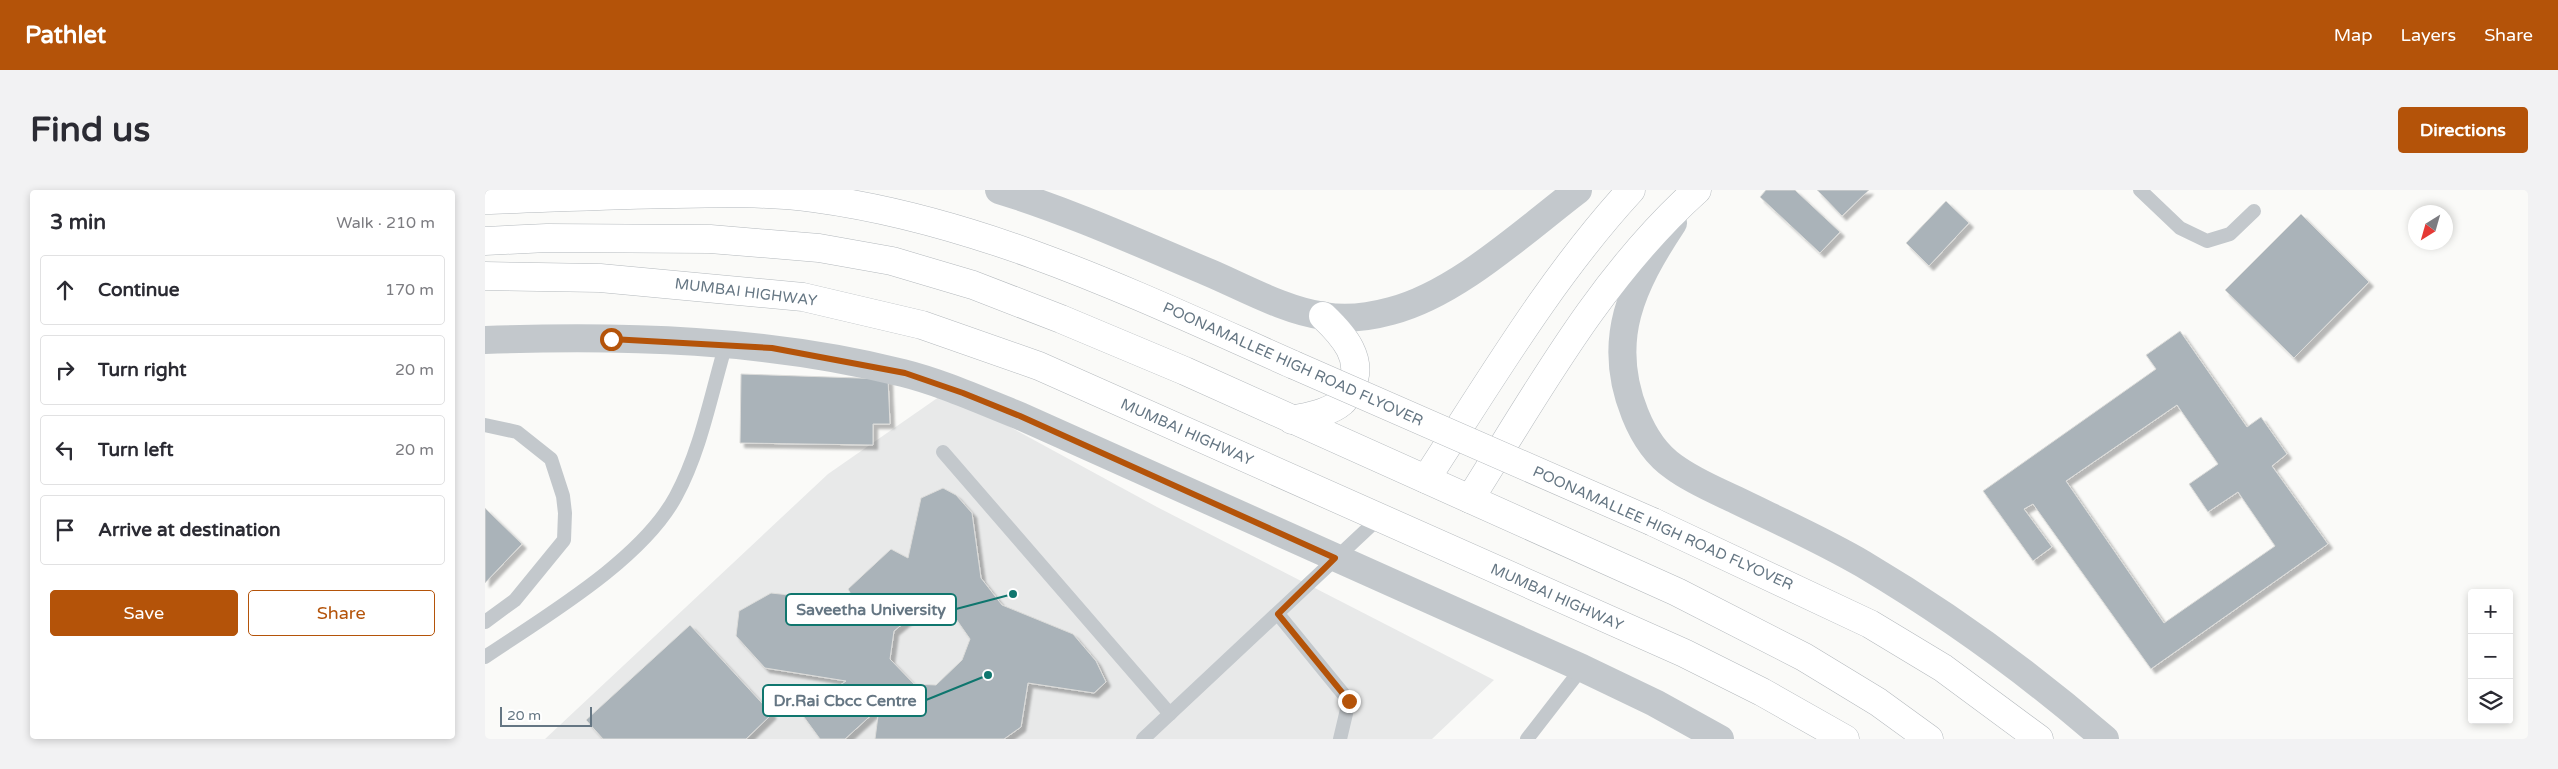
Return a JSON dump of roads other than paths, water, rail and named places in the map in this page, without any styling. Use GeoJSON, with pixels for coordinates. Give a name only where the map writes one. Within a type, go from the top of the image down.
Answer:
{"type":"FeatureCollection","features":[{"type":"Feature","properties":{"kind":"main road"},"geometry":{"type":"LineString","coordinates":[[1426,479],[1553,287],[1595,229],[1631,190]]}},
{"type":"Feature","properties":{"kind":"main road"},"geometry":{"type":"LineString","coordinates":[[1471,499],[1563,352],[1612,282],[1680,205],[1697,190]]}},
{"type":"Feature","properties":{"kind":"main road","name":"POONAMALLEE HIGH ROAD FLYOVER"},"geometry":{"type":"LineString","coordinates":[[485,200],[597,195],[724,193],[812,198],[890,210],[973,233],[1051,259],[1653,522],[1870,624],[1943,668],[2039,739]]}},
{"type":"Feature","properties":{"kind":"main road"},"geometry":{"type":"LineString","coordinates":[[485,241],[547,238],[711,239],[819,248],[891,261],[973,285],[1061,318],[1471,499],[1739,622],[1804,657],[1870,697],[1929,739]]}},
{"type":"Feature","properties":{"kind":"main road","name":"MUMBAI HIGHWAY"},"geometry":{"type":"LineString","coordinates":[[485,276],[600,278],[803,297],[921,325],[1039,366],[1684,653],[1762,692],[1845,739]]}},
{"type":"Feature","properties":{"kind":"main road"},"geometry":{"type":"LineString","coordinates":[[1292,420],[1322,413],[1343,401],[1354,381],[1355,357],[1341,333],[1323,316]]}},
{"type":"Feature","properties":{"kind":"street"},"geometry":{"type":"LineString","coordinates":[[999,190],[1028,199],[1278,302],[1323,316],[1356,318],[1393,311],[1427,296],[1464,276],[1578,190]]}},
{"type":"Feature","properties":{"kind":"street"},"geometry":{"type":"LineString","coordinates":[[1697,190],[1657,247],[1641,277],[1629,308],[1622,338],[1621,366],[1630,402],[1641,430],[1657,452],[1673,467],[1703,484],[1847,555],[1916,595],[1979,638],[2050,691],[2105,739]]}},
{"type":"Feature","properties":{"kind":"street"},"geometry":{"type":"LineString","coordinates":[[485,340],[611,339],[726,344],[772,348],[905,373],[963,393],[1020,416],[1582,668],[1655,703],[1720,739]]}},
{"type":"Feature","properties":{"kind":"lane"},"geometry":{"type":"LineString","coordinates":[[2140,190],[2180,228],[2207,241],[2230,234],[2254,211]]}},
{"type":"Feature","properties":{"kind":"lane"},"geometry":{"type":"LineString","coordinates":[[485,657],[596,581],[649,532],[676,497],[693,456],[726,344]]}},
{"type":"Feature","properties":{"kind":"lane"},"geometry":{"type":"LineString","coordinates":[[485,425],[517,432],[551,460],[563,496],[565,513],[564,540],[515,600],[485,622]]}},
{"type":"Feature","properties":{"kind":"lane"},"geometry":{"type":"LineString","coordinates":[[943,452],[1170,714]]}},
{"type":"Feature","properties":{"kind":"lane"},"geometry":{"type":"LineString","coordinates":[[1143,739],[1379,518]]}},
{"type":"Feature","properties":{"kind":"lane"},"geometry":{"type":"LineString","coordinates":[[1278,614],[1349,701],[1339,739]]}},
{"type":"Feature","properties":{"kind":"lane"},"geometry":{"type":"LineString","coordinates":[[1527,739],[1582,668]]}},
{"type":"Feature","properties":{"kind":"place","name":"Saveetha University"},"geometry":{"type":"Point","coordinates":[1013,594]}},
{"type":"Feature","properties":{"kind":"place","name":"Dr.Rai Cbcc Centre"},"geometry":{"type":"Point","coordinates":[988,675]}}]}
